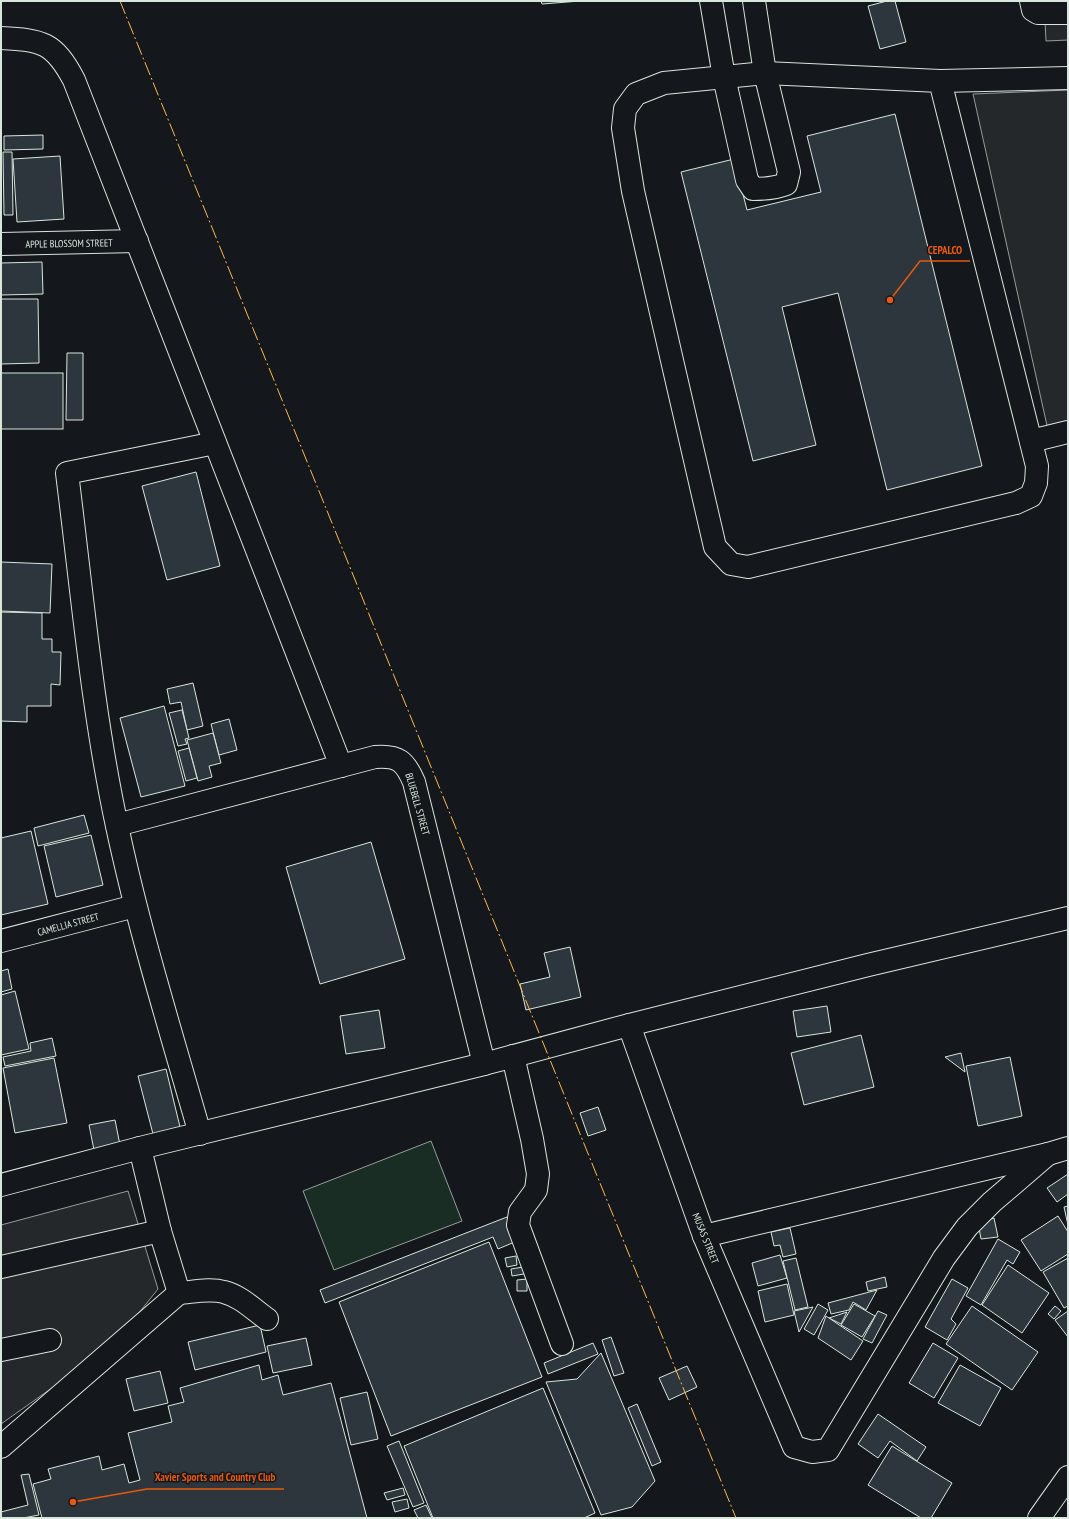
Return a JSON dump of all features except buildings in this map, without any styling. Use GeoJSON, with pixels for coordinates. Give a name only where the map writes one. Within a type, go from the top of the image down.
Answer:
{"type":"FeatureCollection","features":[{"type":"Feature","properties":{"kind":"street"},"geometry":{"type":"LineString","coordinates":[[711,1],[724,77],[747,180],[753,189],[778,188],[786,184],[789,172],[765,73],[754,1]]}},
{"type":"Feature","properties":{"kind":"street"},"geometry":{"type":"LineString","coordinates":[[1031,1],[1033,10],[1038,14],[1068,13]]}},
{"type":"Feature","properties":{"kind":"street"},"geometry":{"type":"LineString","coordinates":[[1,38],[27,39],[41,43],[55,51],[65,63],[74,80],[341,766]]}},
{"type":"Feature","properties":{"kind":"street"},"geometry":{"type":"LineString","coordinates":[[940,81],[1037,466],[1036,483],[1031,496],[1016,503],[748,567],[731,564],[715,547],[632,191],[623,128],[625,110],[636,94],[664,83],[765,73],[940,81],[1068,78]]}},
{"type":"Feature","properties":{"kind":"street","name":"APPLE BLOSSOM STREET"},"geometry":{"type":"LineString","coordinates":[[1,244],[137,241]]}},
{"type":"Feature","properties":{"kind":"street"},"geometry":{"type":"LineString","coordinates":[[1031,441],[1068,432]]}},
{"type":"Feature","properties":{"kind":"street"},"geometry":{"type":"LineString","coordinates":[[200,1134],[135,906],[117,825],[98,719],[67,473],[215,443]]}},
{"type":"Feature","properties":{"kind":"street","name":"BLUEBELL STREET"},"geometry":{"type":"LineString","coordinates":[[117,825],[375,757],[388,756],[400,760],[408,768],[414,782],[484,1064]]}},
{"type":"Feature","properties":{"kind":"street","name":"CAMELLIA STREET"},"geometry":{"type":"LineString","coordinates":[[1,941],[135,906]]}},
{"type":"Feature","properties":{"kind":"street"},"geometry":{"type":"LineString","coordinates":[[1,1184],[140,1148],[484,1064],[629,1025],[868,965],[1068,918]]}},
{"type":"Feature","properties":{"kind":"street","name":"MUSAS STREET"},"geometry":{"type":"LineString","coordinates":[[629,1025],[704,1236],[794,1447],[812,1452],[828,1450],[944,1258],[967,1227],[992,1202],[1058,1151]]}},
{"type":"Feature","properties":{"kind":"street"},"geometry":{"type":"LineString","coordinates":[[513,1056],[532,1139],[538,1174],[536,1190],[520,1212],[518,1225],[562,1344]]}},
{"type":"Feature","properties":{"kind":"street"},"geometry":{"type":"LineString","coordinates":[[140,1148],[160,1232],[179,1293]]}},
{"type":"Feature","properties":{"kind":"street"},"geometry":{"type":"LineString","coordinates":[[704,1236],[1058,1151]]}},
{"type":"Feature","properties":{"kind":"street"},"geometry":{"type":"LineString","coordinates":[[1,1267],[160,1232]]}},
{"type":"Feature","properties":{"kind":"street"},"geometry":{"type":"LineString","coordinates":[[1,1447],[179,1293],[210,1291],[223,1292],[237,1297],[266,1319]]}},
{"type":"Feature","properties":{"kind":"street"},"geometry":{"type":"LineString","coordinates":[[1,1350],[50,1340]]}},
{"type":"Feature","properties":{"kind":"street"},"geometry":{"type":"LineString","coordinates":[[1039,1518],[1068,1477]]}},
{"type":"Feature","properties":{"kind":"green space"},"geometry":{"type":"Polygon","coordinates":[[[431,1141],[462,1221],[334,1270],[303,1191],[431,1141]]]}},
{"type":"Feature","properties":{"kind":"shaded area"},"geometry":{"type":"Polygon","coordinates":[[[1044,1],[1068,1],[1068,40],[1046,41],[1044,1]]]}},
{"type":"Feature","properties":{"kind":"shaded area"},"geometry":{"type":"Polygon","coordinates":[[[1068,90],[1068,424],[1048,430],[973,94],[1068,90]]]}},
{"type":"Feature","properties":{"kind":"shaded area"},"geometry":{"type":"Polygon","coordinates":[[[128,1191],[158,1289],[114,1344],[1,1424],[1,1225],[128,1191]]]}},
{"type":"Feature","properties":{"kind":"power"},"geometry":{"type":"LineString","coordinates":[[120,1],[736,1518]]}},
{"type":"Feature","properties":{"kind":"place","name":"CEPALCO"},"geometry":{"type":"Point","coordinates":[890,300]}},
{"type":"Feature","properties":{"kind":"place","name":"Xavier Sports and Country Club"},"geometry":{"type":"Point","coordinates":[73,1502]}}]}
